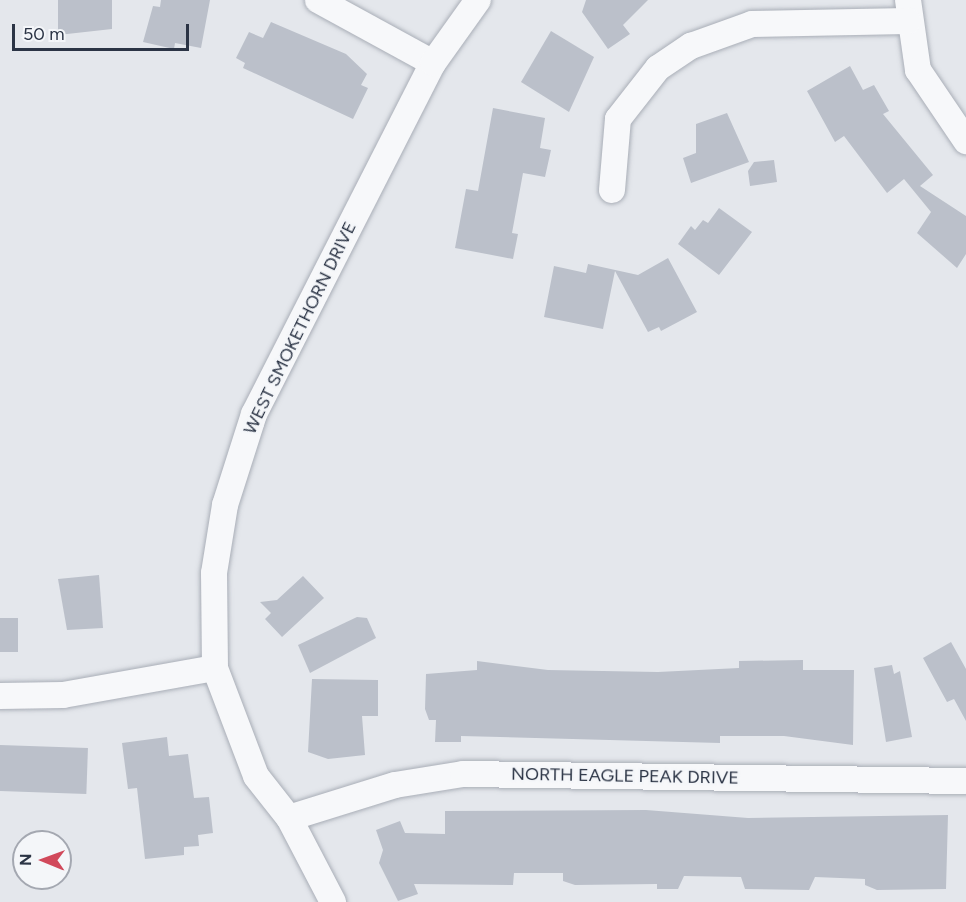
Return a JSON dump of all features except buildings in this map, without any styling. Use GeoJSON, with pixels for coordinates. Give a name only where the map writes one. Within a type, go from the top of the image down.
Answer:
{"type":"FeatureCollection","features":[{"type":"Feature","properties":{"kind":"street"},"geometry":{"type":"LineString","coordinates":[[318,0],[433,63]]}},
{"type":"Feature","properties":{"kind":"street","name":"WEST SMOKETHORN DRIVE"},"geometry":{"type":"LineString","coordinates":[[333,902],[290,818],[256,776],[215,668],[213,573],[225,505],[254,414],[433,63],[478,0]]}},
{"type":"Feature","properties":{"kind":"street"},"geometry":{"type":"LineString","coordinates":[[612,190],[618,119],[650,76],[691,46],[752,24],[908,11],[918,70],[966,141]]}},
{"type":"Feature","properties":{"kind":"street"},"geometry":{"type":"LineString","coordinates":[[0,696],[63,695],[215,668]]}},
{"type":"Feature","properties":{"kind":"street","name":"NORTH EAGLE PEAK DRIVE"},"geometry":{"type":"LineString","coordinates":[[290,818],[395,785],[463,774],[966,781]]}}]}
